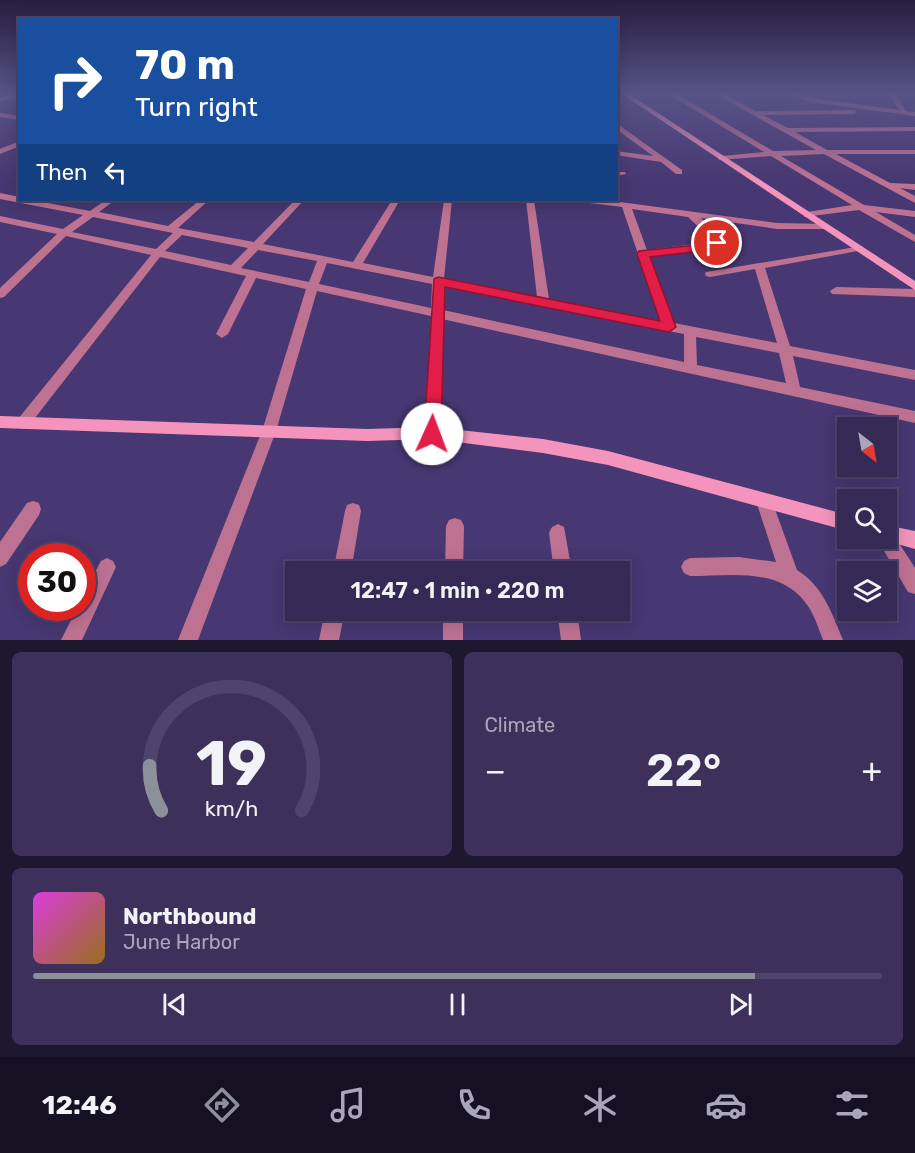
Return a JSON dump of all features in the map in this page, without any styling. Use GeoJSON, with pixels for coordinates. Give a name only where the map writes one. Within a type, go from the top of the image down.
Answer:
{"type":"FeatureCollection","features":[{"type":"Feature","properties":{"kind":"street"},"geometry":{"type":"LineString","coordinates":[[667,122],[915,286]]}},
{"type":"Feature","properties":{"kind":"street"},"geometry":{"type":"LineString","coordinates":[[717,122],[855,208],[915,239]]}},
{"type":"Feature","properties":{"kind":"street"},"geometry":{"type":"LineString","coordinates":[[772,122],[915,200]]}},
{"type":"Feature","properties":{"kind":"street"},"geometry":{"type":"LineString","coordinates":[[618,126],[680,172]]}},
{"type":"Feature","properties":{"kind":"street"},"geometry":{"type":"LineString","coordinates":[[787,130],[915,129]]}},
{"type":"Feature","properties":{"kind":"street"},"geometry":{"type":"LineString","coordinates":[[0,152],[18,143]]}},
{"type":"Feature","properties":{"kind":"street"},"geometry":{"type":"LineString","coordinates":[[722,158],[824,150],[914,152]]}},
{"type":"Feature","properties":{"kind":"street"},"geometry":{"type":"LineString","coordinates":[[618,153],[664,161]]}},
{"type":"Feature","properties":{"kind":"street"},"geometry":{"type":"LineString","coordinates":[[885,184],[915,187]]}},
{"type":"Feature","properties":{"kind":"street"},"geometry":{"type":"LineString","coordinates":[[0,196],[16,196]]}},
{"type":"Feature","properties":{"kind":"street"},"geometry":{"type":"LineString","coordinates":[[37,201],[91,214],[915,375]]}},
{"type":"Feature","properties":{"kind":"street"},"geometry":{"type":"LineString","coordinates":[[0,294],[64,232],[110,201]]}},
{"type":"Feature","properties":{"kind":"street"},"geometry":{"type":"LineString","coordinates":[[23,423],[175,230],[204,201]]}},
{"type":"Feature","properties":{"kind":"street"},"geometry":{"type":"LineString","coordinates":[[234,269],[299,201]]}},
{"type":"Feature","properties":{"kind":"street"},"geometry":{"type":"LineString","coordinates":[[356,266],[395,201]]}},
{"type":"Feature","properties":{"kind":"street"},"geometry":{"type":"LineString","coordinates":[[432,434],[438,281],[448,201]]}},
{"type":"Feature","properties":{"kind":"street"},"geometry":{"type":"LineString","coordinates":[[530,201],[544,303]]}},
{"type":"Feature","properties":{"kind":"street"},"geometry":{"type":"LineString","coordinates":[[596,201],[777,226],[803,228],[824,226]]}},
{"type":"Feature","properties":{"kind":"street"},"geometry":{"type":"LineString","coordinates":[[626,205],[669,327]]}},
{"type":"Feature","properties":{"kind":"street"},"geometry":{"type":"LineString","coordinates":[[807,215],[855,208],[915,214]]}},
{"type":"Feature","properties":{"kind":"street"},"geometry":{"type":"LineString","coordinates":[[643,254],[715,245],[717,238],[691,214]]}},
{"type":"Feature","properties":{"kind":"street"},"geometry":{"type":"LineString","coordinates":[[0,219],[915,417]]}},
{"type":"Feature","properties":{"kind":"street"},"geometry":{"type":"LineString","coordinates":[[710,274],[858,248]]}},
{"type":"Feature","properties":{"kind":"street"},"geometry":{"type":"LineString","coordinates":[[188,640],[268,431],[323,259]]}},
{"type":"Feature","properties":{"kind":"street"},"geometry":{"type":"LineString","coordinates":[[759,266],[785,350],[794,391]]}},
{"type":"Feature","properties":{"kind":"street"},"geometry":{"type":"LineString","coordinates":[[222,334],[253,273]]}},
{"type":"Feature","properties":{"kind":"street"},"geometry":{"type":"LineString","coordinates":[[836,291],[915,292]]}},
{"type":"Feature","properties":{"kind":"street"},"geometry":{"type":"LineString","coordinates":[[690,331],[690,369]]}},
{"type":"Feature","properties":{"kind":"street"},"geometry":{"type":"LineString","coordinates":[[0,422],[367,435],[432,434],[543,446],[608,458],[837,520]]}},
{"type":"Feature","properties":{"kind":"street"},"geometry":{"type":"LineString","coordinates":[[765,501],[789,575]]}},
{"type":"Feature","properties":{"kind":"street"},"geometry":{"type":"LineString","coordinates":[[0,558],[33,509]]}},
{"type":"Feature","properties":{"kind":"street"},"geometry":{"type":"LineString","coordinates":[[344,561],[353,512]]}},
{"type":"Feature","properties":{"kind":"street"},"geometry":{"type":"LineString","coordinates":[[454,526],[454,561]]}},
{"type":"Feature","properties":{"kind":"street"},"geometry":{"type":"LineString","coordinates":[[558,533],[562,561]]}},
{"type":"Feature","properties":{"kind":"street"},"geometry":{"type":"LineString","coordinates":[[897,536],[915,540]]}},
{"type":"Feature","properties":{"kind":"street"},"geometry":{"type":"LineString","coordinates":[[893,549],[915,585]]}},
{"type":"Feature","properties":{"kind":"street"},"geometry":{"type":"LineString","coordinates":[[71,640],[108,567]]}},
{"type":"Feature","properties":{"kind":"street"},"geometry":{"type":"LineString","coordinates":[[690,567],[775,569],[789,575],[812,596],[833,640]]}},
{"type":"Feature","properties":{"kind":"street"},"geometry":{"type":"LineString","coordinates":[[329,640],[333,621]]}},
{"type":"Feature","properties":{"kind":"street"},"geometry":{"type":"LineString","coordinates":[[453,621],[453,640]]}},
{"type":"Feature","properties":{"kind":"street"},"geometry":{"type":"LineString","coordinates":[[568,621],[571,640]]}},
{"type":"Feature","properties":{"kind":"route"},"geometry":{"type":"LineString","coordinates":[[432,434],[438,281],[669,327],[643,254],[709,247],[717,243]]}}]}
